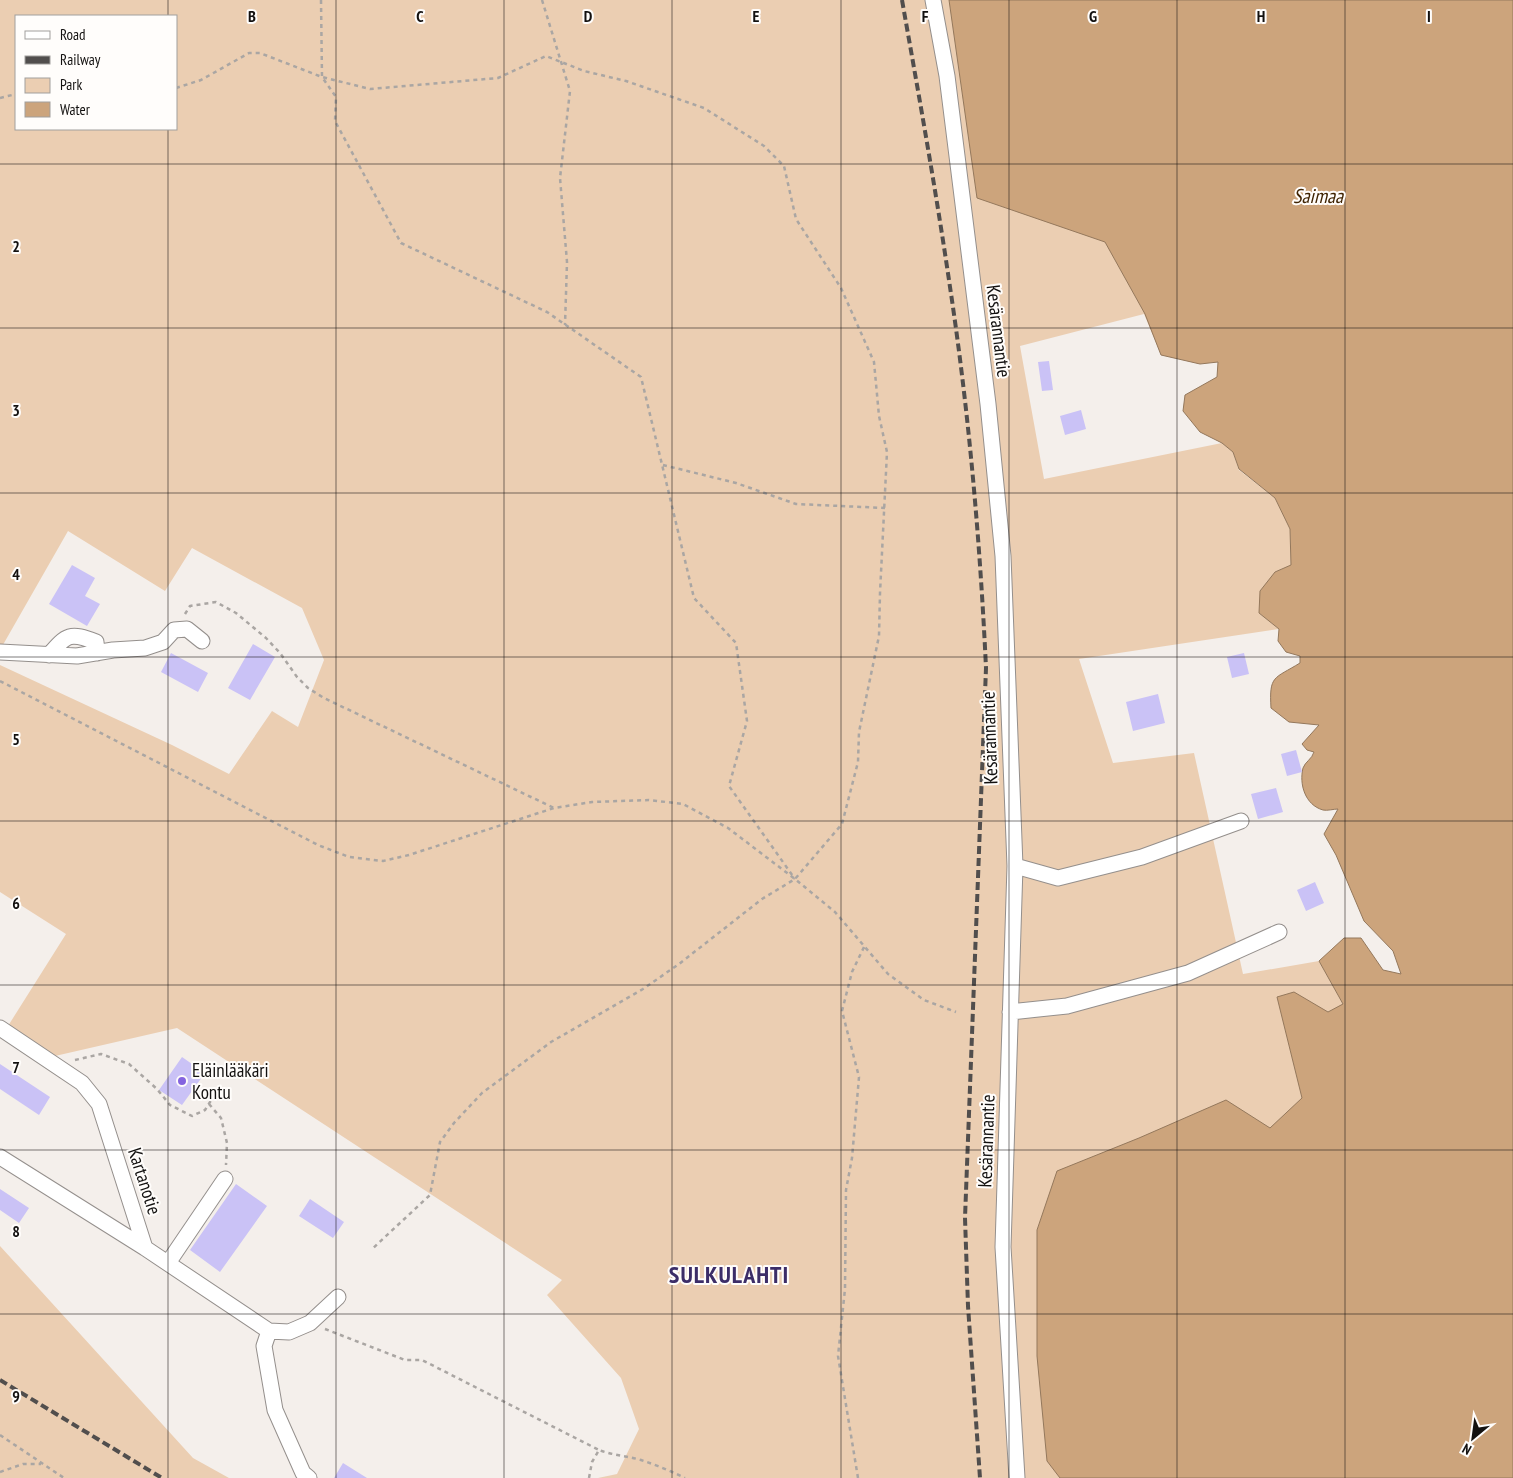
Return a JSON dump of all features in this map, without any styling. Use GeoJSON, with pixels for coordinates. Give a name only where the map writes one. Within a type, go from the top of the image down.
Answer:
{"type":"FeatureCollection","features":[{"type":"Feature","properties":{"kind":"street","name":"Kesärannantie"},"geometry":{"type":"LineString","coordinates":[[933,0],[949,86],[988,404],[1001,537],[1014,866],[1003,1247],[1017,1478]]}},
{"type":"Feature","properties":{"kind":"street"},"geometry":{"type":"LineString","coordinates":[[0,652],[77,656],[144,648],[162,642],[174,630],[187,629],[202,641]]}},
{"type":"Feature","properties":{"kind":"street"},"geometry":{"type":"LineString","coordinates":[[48,655],[62,639],[78,635],[96,642],[97,653]]}},
{"type":"Feature","properties":{"kind":"street"},"geometry":{"type":"LineString","coordinates":[[1014,866],[1058,878],[1142,857],[1241,821]]}},
{"type":"Feature","properties":{"kind":"street"},"geometry":{"type":"LineString","coordinates":[[1010,1012],[1067,1006],[1188,973],[1279,932]]}},
{"type":"Feature","properties":{"kind":"street","name":"Kartanotie"},"geometry":{"type":"LineString","coordinates":[[0,1028],[82,1083],[99,1104],[146,1248]]}},
{"type":"Feature","properties":{"kind":"street"},"geometry":{"type":"LineString","coordinates":[[0,1157],[146,1248],[269,1331],[289,1332],[310,1322],[338,1297]]}},
{"type":"Feature","properties":{"kind":"street"},"geometry":{"type":"LineString","coordinates":[[168,1263],[225,1179]]}},
{"type":"Feature","properties":{"kind":"street"},"geometry":{"type":"LineString","coordinates":[[269,1331],[264,1346],[275,1410],[303,1473],[309,1478]]}},
{"type":"Feature","properties":{"kind":"path"},"geometry":{"type":"LineString","coordinates":[[321,0],[322,77],[336,96],[335,120],[401,243],[547,312],[641,377],[694,598],[736,643],[748,720],[729,786],[796,879]]}},
{"type":"Feature","properties":{"kind":"path"},"geometry":{"type":"LineString","coordinates":[[542,0],[570,91],[560,178],[567,262],[566,324]]}},
{"type":"Feature","properties":{"kind":"path"},"geometry":{"type":"LineString","coordinates":[[178,87],[201,80],[250,53],[260,53],[322,77],[370,89],[498,78],[546,56],[584,71],[626,81],[704,108],[764,146],[784,166],[796,219],[841,288],[874,362],[878,416],[888,452],[879,636],[859,732],[858,762],[842,824],[796,879],[762,898],[672,969],[643,989],[550,1042],[482,1093],[454,1123],[440,1142],[430,1195],[371,1250]]}},
{"type":"Feature","properties":{"kind":"path"},"geometry":{"type":"LineString","coordinates":[[0,98],[15,94]]}},
{"type":"Feature","properties":{"kind":"path"},"geometry":{"type":"LineString","coordinates":[[663,465],[736,483],[796,504],[885,508]]}},
{"type":"Feature","properties":{"kind":"path"},"geometry":{"type":"LineString","coordinates":[[174,630],[190,606],[216,602],[236,613],[266,638],[280,653],[297,677],[308,688],[324,698],[554,808]]}},
{"type":"Feature","properties":{"kind":"path"},"geometry":{"type":"LineString","coordinates":[[0,681],[318,845],[349,857],[383,861],[409,855],[554,808],[592,802],[649,800],[683,804],[728,828],[796,879],[835,912],[888,974],[924,1000],[956,1012]]}},
{"type":"Feature","properties":{"kind":"path"},"geometry":{"type":"LineString","coordinates":[[858,1478],[838,1356],[845,1288],[846,1190],[852,1158],[859,1077],[842,1011],[852,972],[864,947]]}},
{"type":"Feature","properties":{"kind":"path"},"geometry":{"type":"LineString","coordinates":[[54,1063],[101,1054],[129,1064],[170,1105],[192,1116],[205,1110],[217,1091]]}},
{"type":"Feature","properties":{"kind":"path"},"geometry":{"type":"LineString","coordinates":[[209,1104],[222,1118],[227,1143],[225,1179]]}},
{"type":"Feature","properties":{"kind":"path"},"geometry":{"type":"LineString","coordinates":[[310,1322],[405,1360],[422,1360],[599,1450],[641,1460],[685,1478]]}},
{"type":"Feature","properties":{"kind":"path"},"geometry":{"type":"LineString","coordinates":[[0,1435],[64,1478]]}},
{"type":"Feature","properties":{"kind":"path"},"geometry":{"type":"LineString","coordinates":[[589,1478],[592,1462],[599,1450]]}},
{"type":"Feature","properties":{"kind":"path"},"geometry":{"type":"LineString","coordinates":[[0,1472],[23,1464],[42,1464]]}},
{"type":"Feature","properties":{"kind":"green space"},"geometry":{"type":"Polygon","coordinates":[[[0,0],[1357,0],[1200,364],[1161,355],[1144,314],[1020,346],[1044,479],[1222,443],[1233,452],[1239,470],[1275,498],[1290,529],[1291,566],[1275,572],[1259,613],[1279,629],[1079,659],[1113,763],[1194,753],[1243,974],[1319,961],[1343,1004],[1385,1478],[598,1478],[617,1474],[639,1429],[621,1378],[547,1295],[562,1280],[177,1028],[55,1056],[8,1026],[66,934],[0,892],[0,665],[172,745],[229,774],[272,711],[298,727],[324,660],[302,608],[192,548],[165,591],[68,531],[0,650],[0,0]]]}},
{"type":"Feature","properties":{"kind":"green space"},"geometry":{"type":"Polygon","coordinates":[[[0,1246],[193,1458],[229,1478],[0,1478],[0,1246]]]}},
{"type":"Feature","properties":{"kind":"water","name":"Saimaa"},"geometry":{"type":"Polygon","coordinates":[[[949,0],[1513,0],[1513,1478],[1060,1478],[1047,1461],[1037,1356],[1037,1230],[1057,1171],[1226,1100],[1270,1128],[1302,1098],[1277,997],[1294,992],[1328,1012],[1343,1004],[1319,961],[1344,938],[1361,938],[1383,970],[1401,974],[1393,951],[1364,921],[1336,855],[1324,834],[1338,809],[1325,810],[1312,804],[1303,787],[1303,768],[1314,752],[1307,750],[1302,744],[1319,725],[1289,722],[1271,708],[1272,683],[1279,676],[1300,663],[1300,656],[1286,652],[1278,641],[1279,629],[1259,613],[1260,591],[1275,572],[1291,565],[1290,529],[1275,498],[1239,469],[1233,452],[1222,443],[1200,432],[1183,411],[1185,395],[1217,377],[1218,362],[1200,364],[1161,355],[1145,314],[1105,242],[977,198],[949,0]]]}},
{"type":"Feature","properties":{"kind":"building"},"geometry":{"type":"Polygon","coordinates":[[[1049,361],[1053,390],[1042,391],[1038,362],[1049,361]]]}},
{"type":"Feature","properties":{"kind":"building"},"geometry":{"type":"Polygon","coordinates":[[[1081,410],[1086,429],[1065,435],[1060,416],[1081,410]]]}},
{"type":"Feature","properties":{"kind":"building"},"geometry":{"type":"Polygon","coordinates":[[[72,565],[95,578],[85,596],[100,604],[87,626],[49,604],[72,565]]]}},
{"type":"Feature","properties":{"kind":"building"},"geometry":{"type":"Polygon","coordinates":[[[253,644],[275,657],[250,700],[228,688],[253,644]]]}},
{"type":"Feature","properties":{"kind":"building"},"geometry":{"type":"Polygon","coordinates":[[[171,653],[208,673],[198,692],[161,672],[171,653]]]}},
{"type":"Feature","properties":{"kind":"building"},"geometry":{"type":"Polygon","coordinates":[[[1244,653],[1249,674],[1232,678],[1227,657],[1244,653]]]}},
{"type":"Feature","properties":{"kind":"building"},"geometry":{"type":"Polygon","coordinates":[[[1158,694],[1165,723],[1133,731],[1126,702],[1158,694]]]}},
{"type":"Feature","properties":{"kind":"building"},"geometry":{"type":"Polygon","coordinates":[[[1296,750],[1302,772],[1287,776],[1281,754],[1296,750]]]}},
{"type":"Feature","properties":{"kind":"building"},"geometry":{"type":"Polygon","coordinates":[[[1276,788],[1283,812],[1258,819],[1251,794],[1276,788]]]}},
{"type":"Feature","properties":{"kind":"building"},"geometry":{"type":"Polygon","coordinates":[[[1315,882],[1324,903],[1306,911],[1297,890],[1315,882]]]}},
{"type":"Feature","properties":{"kind":"building","name":"Eläinlääkäri Kontu"},"geometry":{"type":"Polygon","coordinates":[[[182,1057],[205,1073],[182,1105],[159,1090],[182,1057]]]}},
{"type":"Feature","properties":{"kind":"building"},"geometry":{"type":"Polygon","coordinates":[[[0,1064],[50,1097],[39,1115],[0,1089],[0,1064]]]}},
{"type":"Feature","properties":{"kind":"building"},"geometry":{"type":"Polygon","coordinates":[[[236,1184],[267,1206],[220,1272],[190,1250],[236,1184]]]}},
{"type":"Feature","properties":{"kind":"building"},"geometry":{"type":"Polygon","coordinates":[[[0,1189],[29,1208],[19,1223],[0,1210],[0,1189]]]}},
{"type":"Feature","properties":{"kind":"building"},"geometry":{"type":"Polygon","coordinates":[[[310,1199],[344,1222],[333,1238],[299,1216],[310,1199]]]}},
{"type":"Feature","properties":{"kind":"building"},"geometry":{"type":"Polygon","coordinates":[[[343,1463],[367,1478],[334,1478],[343,1463]]]}},
{"type":"Feature","properties":{"kind":"railway"},"geometry":{"type":"LineString","coordinates":[[902,0],[945,251],[957,334],[973,477],[984,620],[986,668],[965,1218],[968,1306],[980,1478]]}},
{"type":"Feature","properties":{"kind":"railway"},"geometry":{"type":"LineString","coordinates":[[0,1380],[162,1478]]}},
{"type":"Feature","properties":{"kind":"place","name":"Eläinlääkäri Kontu"},"geometry":{"type":"Point","coordinates":[182,1081]}},
{"type":"Feature","properties":{"kind":"district","name":"SULKULAHTI"},"geometry":{"type":"Point","coordinates":[729,1275]}}]}
